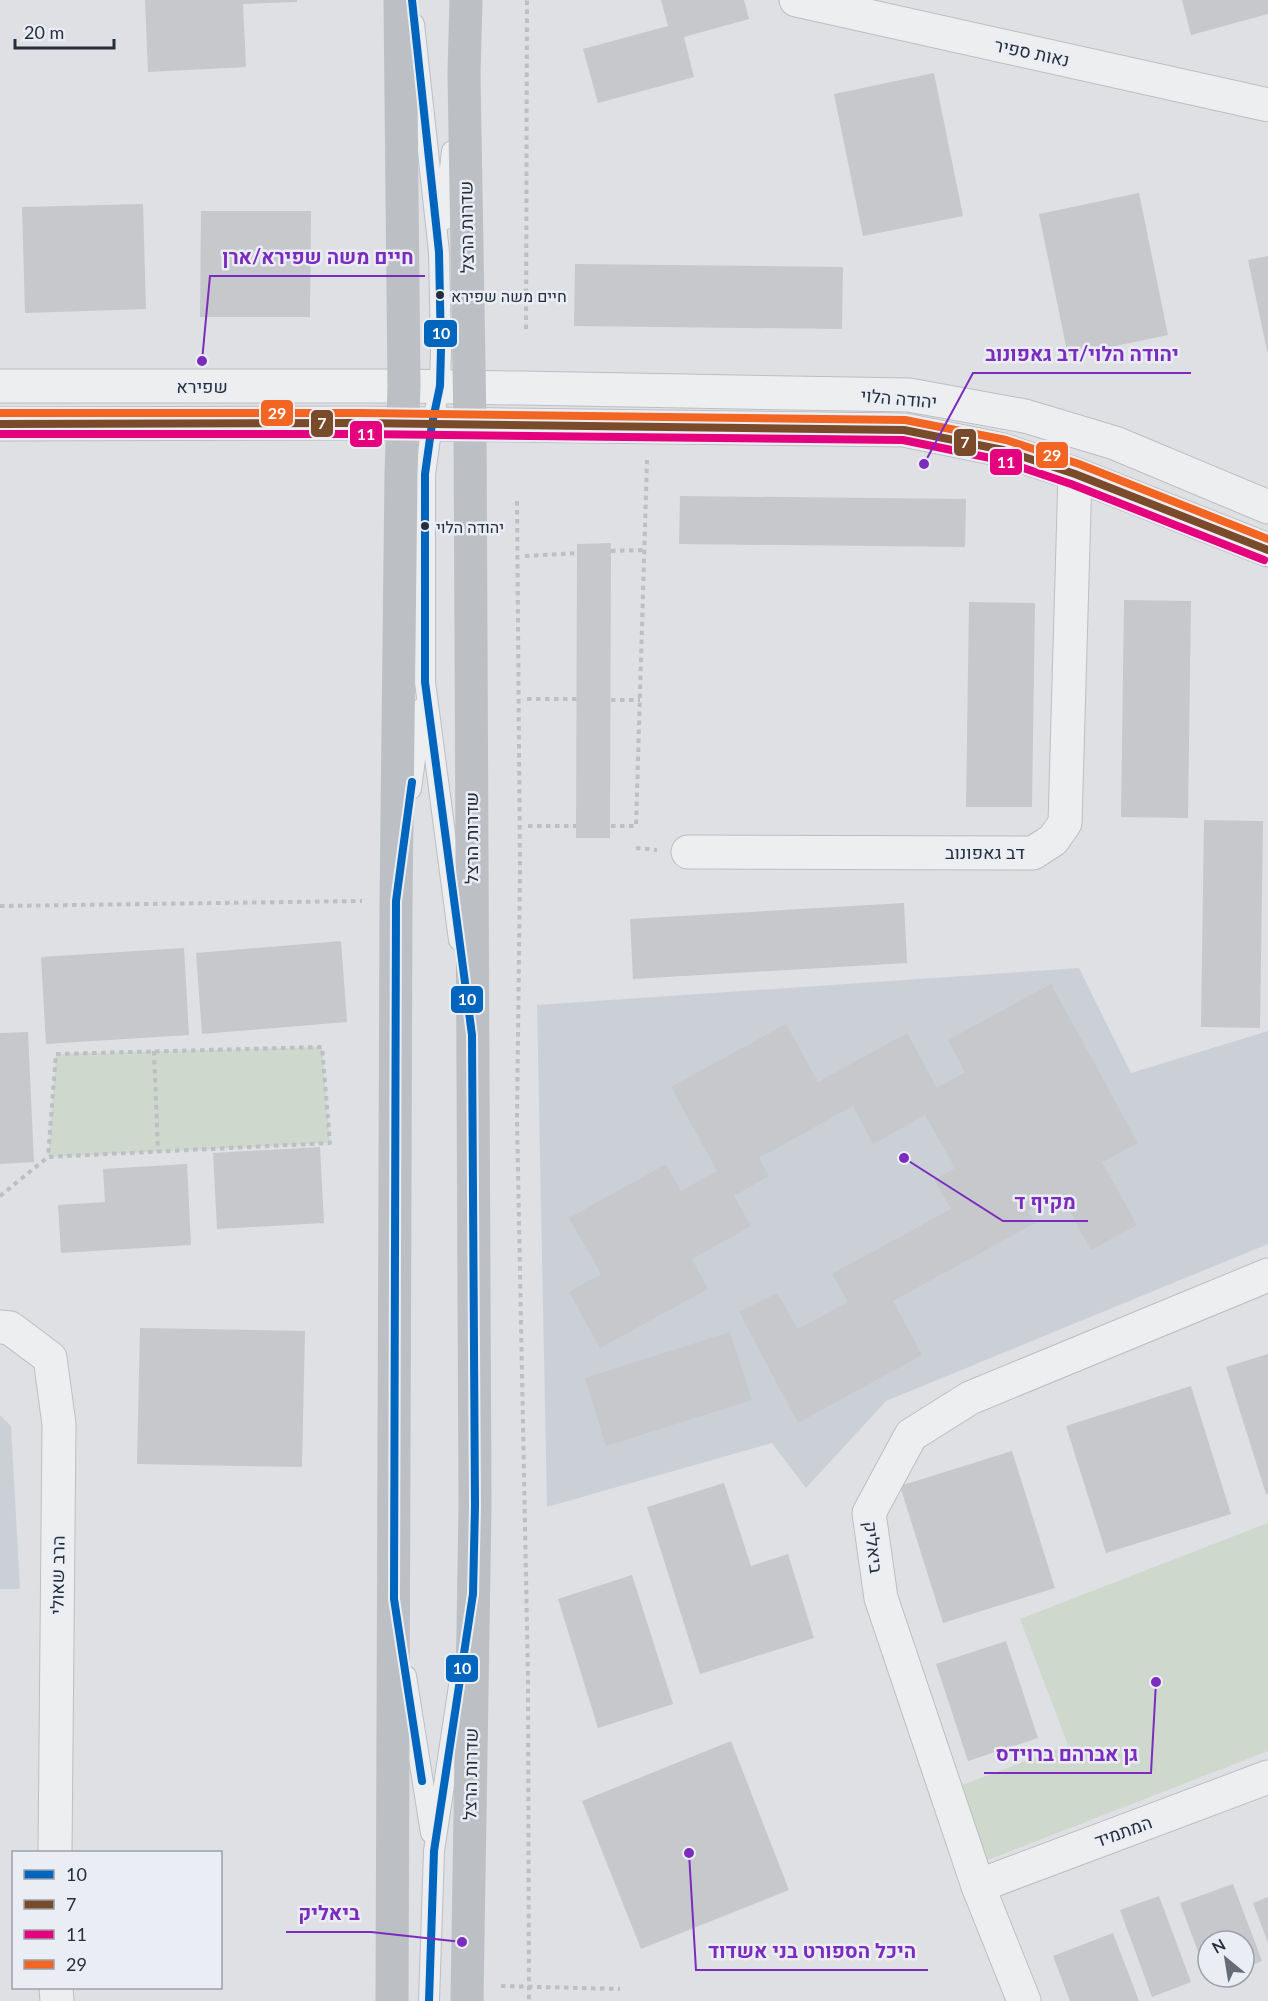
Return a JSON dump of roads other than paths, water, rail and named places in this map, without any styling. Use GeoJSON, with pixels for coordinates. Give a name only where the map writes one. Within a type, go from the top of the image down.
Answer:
{"type":"FeatureCollection","features":[{"type":"Feature","properties":{"kind":"main road"},"geometry":{"type":"LineString","coordinates":[[392,2001],[396,901],[417,424],[404,386],[400,0]]}},
{"type":"Feature","properties":{"kind":"main road","name":"שדרות הרצל"},"geometry":{"type":"LineString","coordinates":[[466,0],[454,387],[470,424],[475,1506],[467,1993]]}},
{"type":"Feature","properties":{"kind":"street","name":"נאות ספיר"},"geometry":{"type":"LineString","coordinates":[[796,0],[1268,105]]}},
{"type":"Feature","properties":{"kind":"street","name":"שפירא"},"geometry":{"type":"LineString","coordinates":[[0,386],[404,386]]}},
{"type":"Feature","properties":{"kind":"street","name":"יהודה הלוי"},"geometry":{"type":"LineString","coordinates":[[404,386],[909,395],[1025,416],[1115,443],[1268,507]]}},
{"type":"Feature","properties":{"kind":"street","name":"שפירא"},"geometry":{"type":"LineString","coordinates":[[0,424],[470,424]]}},
{"type":"Feature","properties":{"kind":"street","name":"יהודה הלוי"},"geometry":{"type":"LineString","coordinates":[[470,424],[904,430],[1003,450],[1074,474],[1268,550]]}},
{"type":"Feature","properties":{"kind":"street","name":"דב גאפונוב"},"geometry":{"type":"LineString","coordinates":[[688,852],[1033,853],[1053,840],[1065,823],[1074,474]]}},
{"type":"Feature","properties":{"kind":"street","name":"ביאליק"},"geometry":{"type":"LineString","coordinates":[[1023,2001],[978,1886],[881,1598],[869,1513],[910,1435],[970,1398],[1268,1275]]}},
{"type":"Feature","properties":{"kind":"street","name":"הרב שאולי"},"geometry":{"type":"LineString","coordinates":[[0,1327],[10,1328],[50,1358],[59,1424],[55,1851]]}},
{"type":"Feature","properties":{"kind":"street","name":"המתמיד"},"geometry":{"type":"LineString","coordinates":[[978,1886],[1268,1777]]}},
{"type":"Feature","properties":{"kind":"lane"},"geometry":{"type":"LineString","coordinates":[[396,901],[425,682],[425,474],[417,424],[454,387],[441,349],[439,252],[412,0]]}},
{"type":"Feature","properties":{"kind":"lane"},"geometry":{"type":"LineString","coordinates":[[439,252],[465,54]]}},
{"type":"Feature","properties":{"kind":"lane"},"geometry":{"type":"LineString","coordinates":[[425,682],[472,1035]]}},
{"type":"Feature","properties":{"kind":"lane"},"geometry":{"type":"LineString","coordinates":[[429,2001],[434,1851],[473,1594]]}},
{"type":"Feature","properties":{"kind":"lane"},"geometry":{"type":"LineString","coordinates":[[394,1599],[434,1851]]}},
{"type":"Feature","properties":{"kind":"place","name":"חיים משה שפירא"},"geometry":{"type":"Point","coordinates":[440,295]}},
{"type":"Feature","properties":{"kind":"place","name":"חיים משה שפירא/ארן"},"geometry":{"type":"Point","coordinates":[202,361]}},
{"type":"Feature","properties":{"kind":"place","name":"יהודה הלוי/דב גאפונוב"},"geometry":{"type":"Point","coordinates":[924,464]}},
{"type":"Feature","properties":{"kind":"place","name":"יהודה הלוי"},"geometry":{"type":"Point","coordinates":[425,526]}},
{"type":"Feature","properties":{"kind":"place","name":"מקיף ד"},"geometry":{"type":"Point","coordinates":[904,1158]}},
{"type":"Feature","properties":{"kind":"place","name":"גן אברהם ברוידס"},"geometry":{"type":"Point","coordinates":[1156,1682]}},
{"type":"Feature","properties":{"kind":"place","name":"היכל הספורט בני אשדוד"},"geometry":{"type":"Point","coordinates":[689,1853]}},
{"type":"Feature","properties":{"kind":"place","name":"ביאליק"},"geometry":{"type":"Point","coordinates":[462,1942]}}]}
